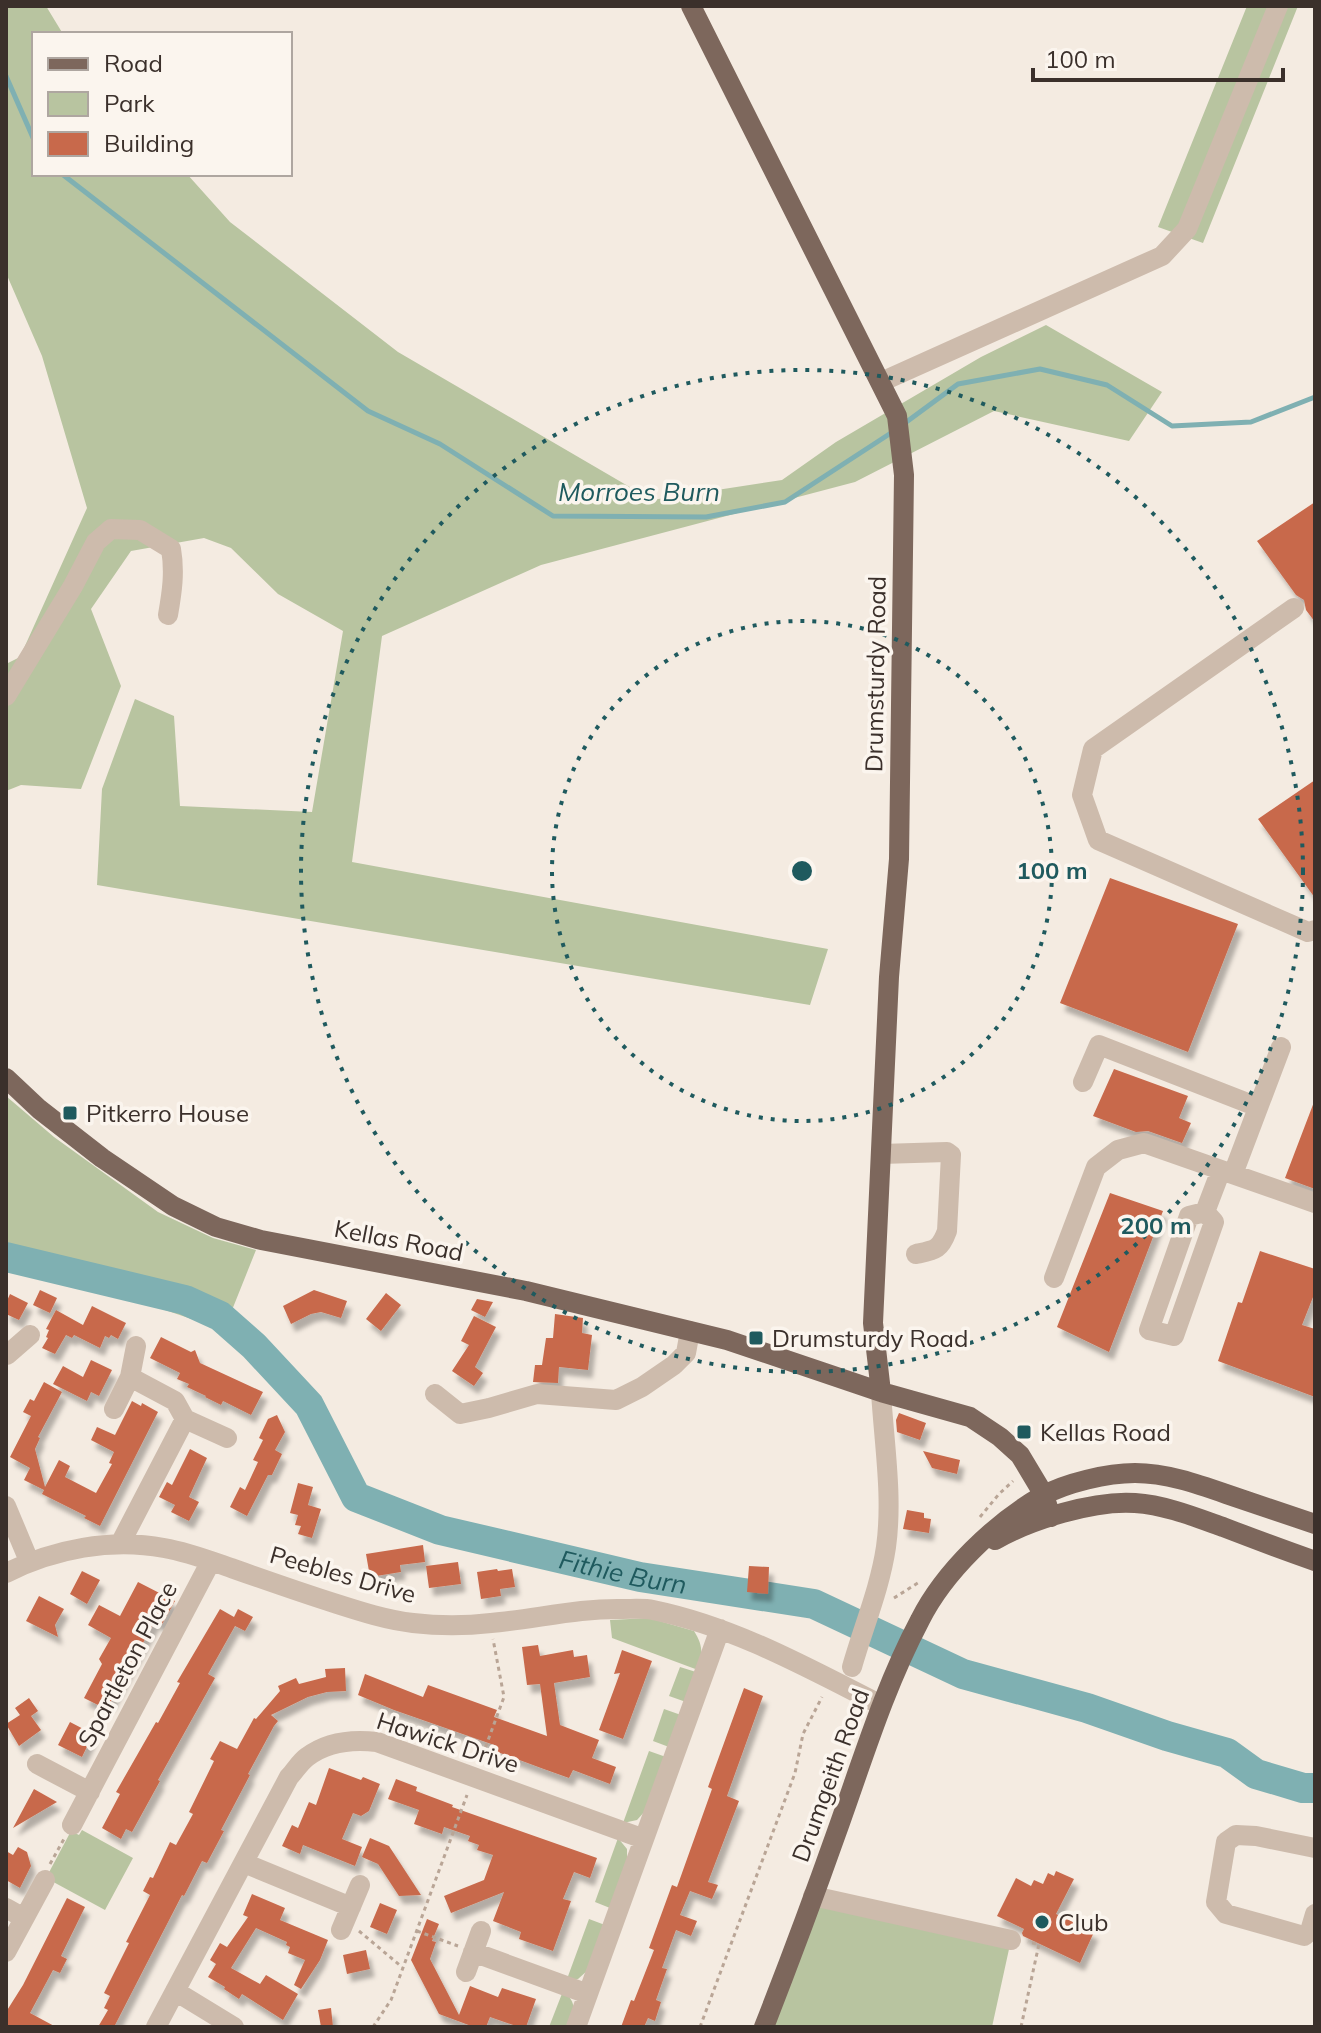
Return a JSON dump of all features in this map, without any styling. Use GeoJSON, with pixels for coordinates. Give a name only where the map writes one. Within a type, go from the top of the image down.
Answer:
{"type":"FeatureCollection","features":[{"type":"Feature","properties":{"kind":"main road","name":"Drumsturdy Road"},"geometry":{"type":"LineString","coordinates":[[691,6],[897,416],[904,475],[899,859],[889,977],[873,1323],[881,1392]]}},
{"type":"Feature","properties":{"kind":"main road","name":"Kellas Road"},"geometry":{"type":"LineString","coordinates":[[6,1078],[39,1109],[102,1158],[173,1206],[216,1227],[261,1240],[526,1291],[727,1340],[881,1392],[970,1417],[1020,1455],[1044,1495],[1051,1517]]}},
{"type":"Feature","properties":{"kind":"main road"},"geometry":{"type":"LineString","coordinates":[[969,1555],[1007,1520],[1044,1495],[1092,1478],[1136,1473],[1173,1478],[1315,1524]]}},
{"type":"Feature","properties":{"kind":"main road"},"geometry":{"type":"LineString","coordinates":[[969,1555],[1005,1534],[1051,1517],[1099,1505],[1135,1503],[1193,1516],[1315,1561]]}},
{"type":"Feature","properties":{"kind":"main road","name":"Drumgeith Road"},"geometry":{"type":"LineString","coordinates":[[764,2027],[881,1705],[920,1619],[940,1588],[969,1555]]}},
{"type":"Feature","properties":{"kind":"street"},"geometry":{"type":"LineString","coordinates":[[881,382],[1162,256],[1187,229],[1278,6]]}},
{"type":"Feature","properties":{"kind":"street"},"geometry":{"type":"LineString","coordinates":[[6,696],[96,542],[111,529],[140,530],[171,549],[174,580],[168,615]]}},
{"type":"Feature","properties":{"kind":"street"},"geometry":{"type":"LineString","coordinates":[[1294,608],[1093,749],[1082,795],[1098,840],[1308,932],[1315,930]]}},
{"type":"Feature","properties":{"kind":"street"},"geometry":{"type":"LineString","coordinates":[[1083,1082],[1099,1045],[1258,1107]]}},
{"type":"Feature","properties":{"kind":"street"},"geometry":{"type":"LineString","coordinates":[[1205,1212],[1214,1222],[1174,1336],[1149,1330],[1189,1216],[1205,1212],[1227,1172],[1258,1107],[1281,1047]]}},
{"type":"Feature","properties":{"kind":"street"},"geometry":{"type":"LineString","coordinates":[[1054,1278],[1096,1167],[1118,1150],[1144,1143],[1315,1203]]}},
{"type":"Feature","properties":{"kind":"street"},"geometry":{"type":"LineString","coordinates":[[881,1154],[947,1152],[951,1155],[947,1231],[943,1242],[934,1251],[916,1254]]}},
{"type":"Feature","properties":{"kind":"street"},"geometry":{"type":"LineString","coordinates":[[435,1394],[460,1414],[537,1394],[616,1400],[674,1365],[686,1353],[690,1331]]}},
{"type":"Feature","properties":{"kind":"street"},"geometry":{"type":"LineString","coordinates":[[6,1358],[30,1335]]}},
{"type":"Feature","properties":{"kind":"street"},"geometry":{"type":"LineString","coordinates":[[114,1409],[130,1377],[136,1346]]}},
{"type":"Feature","properties":{"kind":"street"},"geometry":{"type":"LineString","coordinates":[[130,1377],[175,1401],[185,1419],[227,1438]]}},
{"type":"Feature","properties":{"kind":"street"},"geometry":{"type":"LineString","coordinates":[[854,1661],[880,1601],[888,1504],[881,1392]]}},
{"type":"Feature","properties":{"kind":"street"},"geometry":{"type":"LineString","coordinates":[[120,1544],[185,1419]]}},
{"type":"Feature","properties":{"kind":"street"},"geometry":{"type":"LineString","coordinates":[[6,1506],[29,1561]]}},
{"type":"Feature","properties":{"kind":"street","name":"Peebles Drive"},"geometry":{"type":"LineString","coordinates":[[6,1573],[29,1561],[75,1549],[120,1544],[165,1548],[303,1594],[412,1623],[491,1623],[606,1608],[651,1609],[720,1629]]}},
{"type":"Feature","properties":{"kind":"street","name":"Spartleton Place"},"geometry":{"type":"LineString","coordinates":[[72,1825],[211,1561]]}},
{"type":"Feature","properties":{"kind":"street"},"geometry":{"type":"LineString","coordinates":[[576,2027],[720,1629],[758,1643],[881,1705]]}},
{"type":"Feature","properties":{"kind":"street","name":"Hawick Drive"},"geometry":{"type":"LineString","coordinates":[[156,2027],[289,1777],[307,1757],[330,1745],[353,1739],[377,1742],[644,1839]]}},
{"type":"Feature","properties":{"kind":"street"},"geometry":{"type":"LineString","coordinates":[[37,1764],[90,1792]]}},
{"type":"Feature","properties":{"kind":"street"},"geometry":{"type":"LineString","coordinates":[[1315,1848],[1236,1835],[1226,1842],[1216,1902],[1226,1914],[1304,1936],[1310,1931],[1315,1914]]}},
{"type":"Feature","properties":{"kind":"street"},"geometry":{"type":"LineString","coordinates":[[244,1863],[346,1919],[360,1885]]}},
{"type":"Feature","properties":{"kind":"street"},"geometry":{"type":"LineString","coordinates":[[6,1952],[15,1913],[45,1880]]}},
{"type":"Feature","properties":{"kind":"street"},"geometry":{"type":"LineString","coordinates":[[813,1896],[1011,1940]]}},
{"type":"Feature","properties":{"kind":"street"},"geometry":{"type":"LineString","coordinates":[[902,1916],[919,1901]]}},
{"type":"Feature","properties":{"kind":"street"},"geometry":{"type":"LineString","coordinates":[[466,1972],[481,1931]]}},
{"type":"Feature","properties":{"kind":"street"},"geometry":{"type":"LineString","coordinates":[[473,1952],[588,1994]]}},
{"type":"Feature","properties":{"kind":"street"},"geometry":{"type":"LineString","coordinates":[[175,1991],[234,2027]]}},
{"type":"Feature","properties":{"kind":"path"},"geometry":{"type":"LineString","coordinates":[[373,2027],[391,2000],[504,1697],[491,1623]]}},
{"type":"Feature","properties":{"kind":"path"},"geometry":{"type":"LineString","coordinates":[[700,2027],[795,1773],[803,1734],[831,1680]]}},
{"type":"Feature","properties":{"kind":"path"},"geometry":{"type":"LineString","coordinates":[[45,1880],[44,1876],[72,1825]]}},
{"type":"Feature","properties":{"kind":"path"},"geometry":{"type":"LineString","coordinates":[[346,1919],[402,1967]]}},
{"type":"Feature","properties":{"kind":"path"},"geometry":{"type":"LineString","coordinates":[[415,1931],[473,1952]]}},
{"type":"Feature","properties":{"kind":"path"},"geometry":{"type":"LineString","coordinates":[[1011,1940],[1039,1944],[1021,2027]]}},
{"type":"Feature","properties":{"kind":"green space"},"geometry":{"type":"Polygon","coordinates":[[[6,6],[46,6],[62,32],[32,32],[32,176],[189,176],[230,222],[398,352],[652,500],[782,480],[836,442],[981,357],[1046,325],[1162,392],[1129,441],[994,411],[855,482],[541,565],[382,636],[352,862],[828,949],[810,1005],[97,885],[102,789],[135,699],[174,716],[180,806],[312,812],[343,631],[278,594],[231,548],[204,538],[131,551],[91,609],[121,686],[81,789],[21,785],[6,791],[6,664],[20,657],[87,508],[42,356],[6,273],[6,6]]]}},
{"type":"Feature","properties":{"kind":"green space"},"geometry":{"type":"Polygon","coordinates":[[[1247,6],[1298,6],[1203,243],[1158,227],[1247,6]]]}},
{"type":"Feature","properties":{"kind":"green space"},"geometry":{"type":"Polygon","coordinates":[[[6,1096],[54,1137],[158,1212],[213,1238],[256,1250],[224,1330],[100,1288],[6,1266],[6,1096]]]}},
{"type":"Feature","properties":{"kind":"green space"},"geometry":{"type":"Polygon","coordinates":[[[649,1618],[694,1631],[701,1650],[698,1670],[612,1638],[610,1620],[649,1618]]]}},
{"type":"Feature","properties":{"kind":"green space"},"geometry":{"type":"Polygon","coordinates":[[[680,1667],[696,1672],[686,1702],[669,1696],[680,1667]]]}},
{"type":"Feature","properties":{"kind":"green space"},"geometry":{"type":"Polygon","coordinates":[[[664,1709],[681,1715],[669,1747],[653,1741],[664,1709]]]}},
{"type":"Feature","properties":{"kind":"green space"},"geometry":{"type":"Polygon","coordinates":[[[649,1751],[666,1757],[646,1810],[637,1820],[623,1823],[649,1751]]]}},
{"type":"Feature","properties":{"kind":"green space"},"geometry":{"type":"Polygon","coordinates":[[[82,1830],[133,1858],[105,1910],[46,1878],[71,1831],[79,1835],[82,1830]]]}},
{"type":"Feature","properties":{"kind":"green space"},"geometry":{"type":"Polygon","coordinates":[[[618,1838],[627,1849],[627,1862],[610,1908],[595,1902],[618,1838]]]}},
{"type":"Feature","properties":{"kind":"green space"},"geometry":{"type":"Polygon","coordinates":[[[813,1896],[1011,1940],[992,2027],[763,2027],[813,1896]]]}},
{"type":"Feature","properties":{"kind":"green space"},"geometry":{"type":"Polygon","coordinates":[[[589,1919],[605,1925],[588,1970],[578,1979],[567,1979],[589,1919]]]}},
{"type":"Feature","properties":{"kind":"green space"},"geometry":{"type":"Polygon","coordinates":[[[563,1991],[571,1999],[573,2008],[568,2027],[549,2027],[563,1991]]]}},
{"type":"Feature","properties":{"kind":"building"},"geometry":{"type":"Polygon","coordinates":[[[1315,502],[1315,622],[1306,610],[1304,600],[1296,595],[1257,541],[1315,502]]]}},
{"type":"Feature","properties":{"kind":"building"},"geometry":{"type":"Polygon","coordinates":[[[1315,780],[1315,898],[1258,819],[1315,780]]]}},
{"type":"Feature","properties":{"kind":"building"},"geometry":{"type":"Polygon","coordinates":[[[1110,878],[1238,924],[1188,1052],[1060,1003],[1110,878]]]}},
{"type":"Feature","properties":{"kind":"building"},"geometry":{"type":"Polygon","coordinates":[[[1114,1069],[1188,1096],[1179,1118],[1191,1123],[1182,1143],[1148,1131],[1136,1132],[1093,1116],[1114,1069]]]}},
{"type":"Feature","properties":{"kind":"building"},"geometry":{"type":"Polygon","coordinates":[[[1315,1103],[1315,1189],[1285,1178],[1315,1103]]]}},
{"type":"Feature","properties":{"kind":"building"},"geometry":{"type":"Polygon","coordinates":[[[1110,1193],[1163,1211],[1109,1352],[1057,1327],[1110,1193]]]}},
{"type":"Feature","properties":{"kind":"building"},"geometry":{"type":"Polygon","coordinates":[[[1260,1251],[1315,1269],[1315,1292],[1302,1325],[1315,1329],[1315,1397],[1218,1361],[1260,1251]]]}},
{"type":"Feature","properties":{"kind":"building"},"geometry":{"type":"Polygon","coordinates":[[[40,1290],[57,1298],[50,1313],[33,1305],[40,1290]]]}},
{"type":"Feature","properties":{"kind":"building"},"geometry":{"type":"Polygon","coordinates":[[[314,1290],[347,1301],[341,1318],[321,1312],[291,1324],[283,1306],[314,1290]]]}},
{"type":"Feature","properties":{"kind":"building"},"geometry":{"type":"Polygon","coordinates":[[[386,1293],[401,1305],[381,1331],[366,1319],[386,1293]]]}},
{"type":"Feature","properties":{"kind":"building"},"geometry":{"type":"Polygon","coordinates":[[[10,1294],[28,1303],[19,1320],[6,1314],[10,1294]]]}},
{"type":"Feature","properties":{"kind":"building"},"geometry":{"type":"Polygon","coordinates":[[[477,1299],[493,1302],[485,1317],[471,1310],[477,1299]]]}},
{"type":"Feature","properties":{"kind":"building"},"geometry":{"type":"Polygon","coordinates":[[[92,1306],[126,1323],[118,1339],[105,1336],[100,1348],[74,1335],[72,1338],[66,1335],[55,1354],[42,1348],[48,1338],[49,1330],[46,1329],[56,1310],[83,1325],[92,1306]]]}},
{"type":"Feature","properties":{"kind":"building"},"geometry":{"type":"Polygon","coordinates":[[[555,1314],[583,1318],[582,1333],[592,1335],[588,1370],[559,1367],[558,1383],[533,1382],[535,1365],[542,1365],[546,1338],[553,1338],[555,1314]]]}},
{"type":"Feature","properties":{"kind":"building"},"geometry":{"type":"Polygon","coordinates":[[[474,1316],[496,1327],[475,1367],[483,1373],[474,1386],[452,1371],[469,1345],[461,1341],[474,1316]]]}},
{"type":"Feature","properties":{"kind":"building"},"geometry":{"type":"Polygon","coordinates":[[[161,1337],[191,1352],[195,1350],[200,1363],[263,1392],[251,1415],[223,1401],[221,1405],[187,1387],[189,1384],[177,1379],[180,1373],[150,1358],[161,1337]]]}},
{"type":"Feature","properties":{"kind":"building"},"geometry":{"type":"Polygon","coordinates":[[[91,1360],[112,1370],[99,1396],[91,1392],[87,1401],[53,1384],[63,1366],[83,1377],[91,1360]]]}},
{"type":"Feature","properties":{"kind":"building"},"geometry":{"type":"Polygon","coordinates":[[[44,1382],[62,1392],[38,1437],[35,1449],[45,1487],[59,1460],[70,1466],[65,1477],[96,1493],[112,1464],[109,1463],[114,1452],[91,1440],[97,1427],[115,1435],[132,1401],[158,1412],[100,1526],[42,1494],[44,1490],[24,1480],[30,1468],[10,1457],[31,1416],[23,1412],[30,1399],[34,1401],[44,1382]]]}},
{"type":"Feature","properties":{"kind":"building"},"geometry":{"type":"Polygon","coordinates":[[[899,1413],[926,1423],[920,1440],[897,1432],[899,1413]]]}},
{"type":"Feature","properties":{"kind":"building"},"geometry":{"type":"Polygon","coordinates":[[[277,1415],[285,1432],[275,1450],[282,1454],[247,1516],[230,1507],[240,1487],[245,1490],[258,1462],[253,1460],[263,1440],[259,1438],[268,1419],[277,1415]]]}},
{"type":"Feature","properties":{"kind":"building"},"geometry":{"type":"Polygon","coordinates":[[[190,1449],[207,1458],[189,1497],[199,1502],[189,1521],[171,1512],[175,1505],[159,1497],[167,1482],[172,1485],[190,1449]]]}},
{"type":"Feature","properties":{"kind":"building"},"geometry":{"type":"Polygon","coordinates":[[[923,1451],[960,1460],[957,1474],[932,1468],[923,1451]]]}},
{"type":"Feature","properties":{"kind":"building"},"geometry":{"type":"Polygon","coordinates":[[[298,1483],[313,1487],[308,1505],[321,1509],[312,1538],[298,1534],[301,1526],[295,1525],[298,1515],[290,1513],[298,1483]]]}},
{"type":"Feature","properties":{"kind":"building"},"geometry":{"type":"Polygon","coordinates":[[[907,1510],[924,1513],[924,1518],[931,1519],[929,1533],[903,1529],[907,1510]]]}},
{"type":"Feature","properties":{"kind":"building"},"geometry":{"type":"Polygon","coordinates":[[[423,1545],[425,1562],[400,1565],[401,1572],[370,1577],[366,1554],[423,1545]]]}},
{"type":"Feature","properties":{"kind":"building"},"geometry":{"type":"Polygon","coordinates":[[[458,1562],[461,1584],[429,1588],[426,1566],[458,1562]]]}},
{"type":"Feature","properties":{"kind":"building"},"geometry":{"type":"Polygon","coordinates":[[[749,1566],[769,1567],[768,1594],[747,1592],[749,1566]]]}},
{"type":"Feature","properties":{"kind":"building"},"geometry":{"type":"Polygon","coordinates":[[[512,1569],[515,1587],[500,1589],[501,1596],[481,1599],[477,1572],[512,1569]]]}},
{"type":"Feature","properties":{"kind":"building"},"geometry":{"type":"Polygon","coordinates":[[[82,1571],[100,1580],[87,1604],[70,1594],[82,1571]]]}},
{"type":"Feature","properties":{"kind":"building"},"geometry":{"type":"Polygon","coordinates":[[[138,1582],[175,1601],[162,1624],[155,1621],[110,1703],[104,1708],[84,1698],[102,1664],[99,1659],[111,1638],[88,1625],[99,1605],[120,1616],[138,1582]]]}},
{"type":"Feature","properties":{"kind":"building"},"geometry":{"type":"Polygon","coordinates":[[[39,1596],[64,1609],[55,1625],[58,1637],[26,1621],[39,1596]]]}},
{"type":"Feature","properties":{"kind":"building"},"geometry":{"type":"Polygon","coordinates":[[[220,1609],[234,1617],[238,1609],[253,1617],[245,1631],[235,1626],[208,1674],[215,1678],[160,1781],[132,1832],[126,1829],[121,1839],[102,1828],[120,1794],[116,1792],[158,1723],[180,1683],[177,1682],[220,1609]]]}},
{"type":"Feature","properties":{"kind":"building"},"geometry":{"type":"Polygon","coordinates":[[[538,1645],[540,1656],[573,1650],[574,1657],[587,1655],[590,1677],[554,1683],[560,1725],[599,1740],[592,1758],[616,1767],[610,1784],[573,1770],[569,1778],[495,1751],[497,1746],[358,1695],[365,1674],[423,1697],[428,1685],[497,1710],[494,1717],[547,1736],[540,1684],[527,1685],[522,1647],[538,1645]]]}},
{"type":"Feature","properties":{"kind":"building"},"geometry":{"type":"Polygon","coordinates":[[[622,1650],[652,1661],[623,1739],[599,1730],[620,1673],[614,1674],[622,1650]]]}},
{"type":"Feature","properties":{"kind":"building"},"geometry":{"type":"Polygon","coordinates":[[[345,1668],[346,1691],[308,1697],[271,1715],[278,1721],[248,1774],[207,1863],[202,1861],[182,1895],[114,2027],[98,2027],[108,2010],[104,2008],[110,1996],[104,1993],[150,1895],[143,1891],[150,1877],[153,1878],[170,1842],[176,1845],[193,1814],[189,1812],[214,1761],[210,1759],[220,1741],[237,1749],[254,1718],[280,1691],[278,1686],[296,1678],[299,1684],[326,1677],[325,1669],[345,1668]]]}},
{"type":"Feature","properties":{"kind":"building"},"geometry":{"type":"Polygon","coordinates":[[[744,1688],[763,1696],[727,1796],[739,1801],[708,1882],[718,1885],[712,1899],[690,1891],[680,1915],[697,1921],[691,1936],[676,1930],[662,1968],[667,1969],[656,2000],[661,2002],[655,2021],[648,2018],[644,2027],[621,2027],[654,1950],[649,1948],[672,1885],[677,1887],[712,1789],[708,1787],[744,1688]]]}},
{"type":"Feature","properties":{"kind":"building"},"geometry":{"type":"Polygon","coordinates":[[[29,1698],[38,1711],[31,1716],[41,1730],[19,1746],[6,1724],[20,1715],[15,1708],[29,1698]]]}},
{"type":"Feature","properties":{"kind":"building"},"geometry":{"type":"Polygon","coordinates":[[[70,1722],[93,1734],[82,1757],[58,1745],[70,1722]]]}},
{"type":"Feature","properties":{"kind":"building"},"geometry":{"type":"Polygon","coordinates":[[[329,1768],[380,1784],[369,1811],[361,1816],[353,1813],[342,1839],[362,1847],[355,1866],[303,1845],[300,1854],[282,1846],[292,1825],[298,1828],[309,1802],[316,1805],[329,1768]]]}},
{"type":"Feature","properties":{"kind":"building"},"geometry":{"type":"Polygon","coordinates":[[[396,1779],[452,1807],[597,1858],[590,1878],[574,1872],[563,1899],[571,1901],[553,1951],[519,1939],[521,1932],[493,1921],[504,1892],[451,1913],[444,1896],[484,1880],[493,1855],[477,1850],[479,1845],[468,1841],[470,1836],[444,1827],[442,1834],[414,1824],[419,1810],[388,1799],[396,1779]]]}},
{"type":"Feature","properties":{"kind":"building"},"geometry":{"type":"Polygon","coordinates":[[[34,1789],[57,1802],[13,1828],[34,1789]]]}},
{"type":"Feature","properties":{"kind":"building"},"geometry":{"type":"Polygon","coordinates":[[[370,1838],[389,1846],[421,1895],[399,1896],[378,1864],[362,1857],[370,1838]]]}},
{"type":"Feature","properties":{"kind":"building"},"geometry":{"type":"Polygon","coordinates":[[[18,1847],[27,1852],[31,1866],[20,1888],[6,1880],[6,1851],[13,1855],[18,1847]]]}},
{"type":"Feature","properties":{"kind":"building","name":"Club"},"geometry":{"type":"Polygon","coordinates":[[[1056,1871],[1074,1879],[1056,1914],[1094,1932],[1080,1963],[1023,1936],[1024,1929],[997,1916],[1016,1878],[1031,1886],[1034,1880],[1043,1884],[1048,1873],[1054,1876],[1056,1871]]]}},
{"type":"Feature","properties":{"kind":"building"},"geometry":{"type":"Polygon","coordinates":[[[252,1894],[285,1908],[280,1920],[328,1940],[320,1960],[301,1989],[294,1985],[305,1960],[288,1953],[290,1947],[286,1945],[287,1942],[256,1928],[231,1968],[260,1984],[266,1975],[298,1994],[283,2020],[242,1994],[239,1999],[208,1977],[216,1964],[210,1960],[220,1943],[227,1947],[248,1917],[243,1915],[252,1894]]]}},
{"type":"Feature","properties":{"kind":"building"},"geometry":{"type":"Polygon","coordinates":[[[67,1898],[85,1907],[61,1956],[67,1959],[60,1973],[53,1970],[30,2013],[56,2027],[6,2027],[6,2012],[67,1898]]]}},
{"type":"Feature","properties":{"kind":"building"},"geometry":{"type":"Polygon","coordinates":[[[380,1903],[397,1910],[387,1934],[370,1927],[380,1903]]]}},
{"type":"Feature","properties":{"kind":"building"},"geometry":{"type":"Polygon","coordinates":[[[427,1919],[439,1924],[432,1941],[436,1942],[430,1959],[459,2015],[470,1986],[498,1997],[502,1988],[536,1999],[526,2027],[490,2017],[486,2027],[474,2027],[439,2014],[411,1960],[427,1919]]]}},
{"type":"Feature","properties":{"kind":"building"},"geometry":{"type":"Polygon","coordinates":[[[366,1950],[370,1969],[347,1974],[343,1955],[366,1950]]]}},
{"type":"Feature","properties":{"kind":"building"},"geometry":{"type":"Polygon","coordinates":[[[331,2008],[333,2027],[321,2027],[318,2010],[331,2008]]]}},
{"type":"Feature","properties":{"kind":"waterway","name":"Morroes Burn"},"geometry":{"type":"LineString","coordinates":[[6,76],[32,135]]}},
{"type":"Feature","properties":{"kind":"waterway","name":"Morroes Burn"},"geometry":{"type":"LineString","coordinates":[[65,176],[368,411],[440,444],[553,516],[706,517],[785,502],[894,431]]}},
{"type":"Feature","properties":{"kind":"waterway","name":"Morroes Burn"},"geometry":{"type":"LineString","coordinates":[[905,423],[958,384],[1040,369],[1107,385],[1172,426],[1251,422],[1315,397]]}},
{"type":"Feature","properties":{"kind":"waterway","name":"Fithie Burn"},"geometry":{"type":"LineString","coordinates":[[6,1257],[185,1300],[220,1316],[254,1346],[309,1405],[356,1497],[440,1530],[640,1577],[814,1604],[963,1674],[1087,1708],[1227,1753],[1256,1774],[1303,1788],[1315,1788]]}},
{"type":"Feature","properties":{"kind":"place","name":"Pitkerro House"},"geometry":{"type":"Point","coordinates":[70,1113]}},
{"type":"Feature","properties":{"kind":"place","name":"Drumsturdy Road"},"geometry":{"type":"Point","coordinates":[756,1338]}},
{"type":"Feature","properties":{"kind":"place","name":"Kellas Road"},"geometry":{"type":"Point","coordinates":[1024,1432]}},
{"type":"Feature","properties":{"kind":"place","name":"Club"},"geometry":{"type":"Point","coordinates":[1042,1922]}}]}
